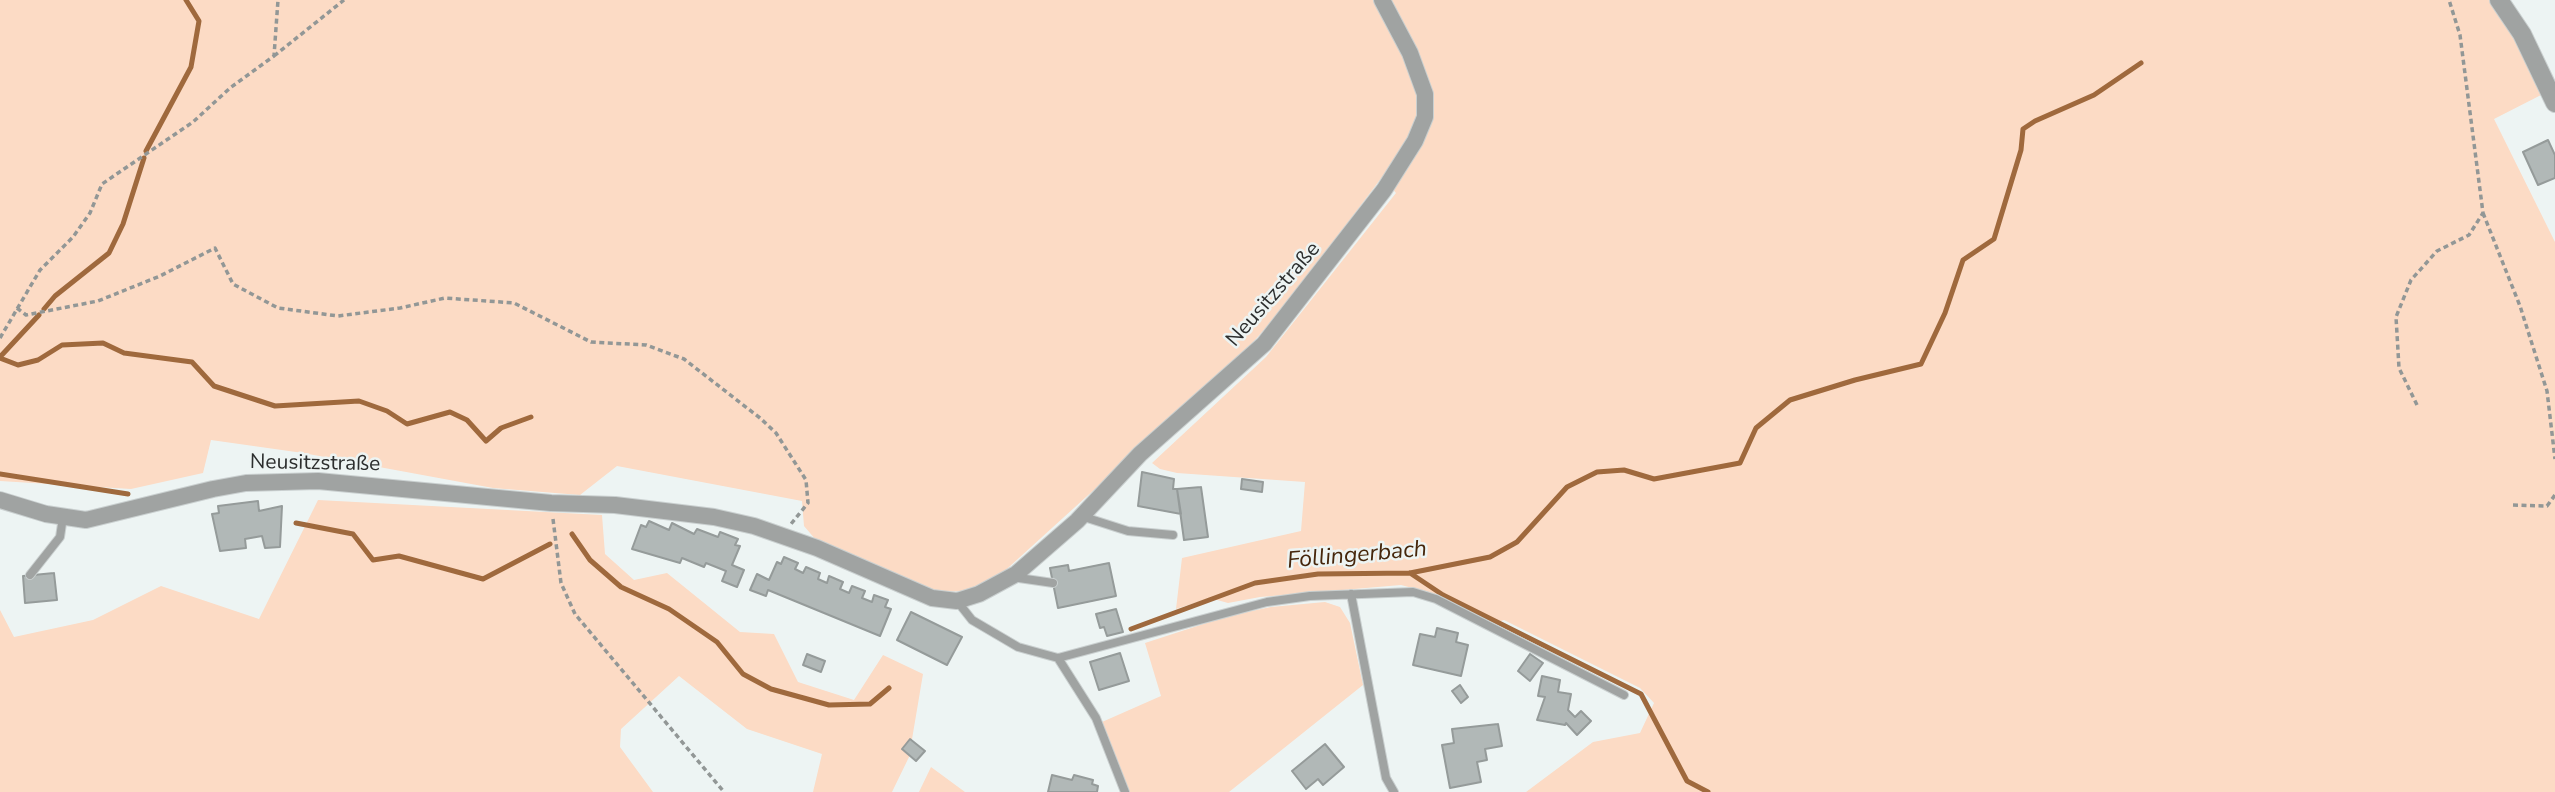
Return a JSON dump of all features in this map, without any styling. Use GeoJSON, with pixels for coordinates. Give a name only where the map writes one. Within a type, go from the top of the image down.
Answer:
{"type":"FeatureCollection","features":[{"type":"Feature","properties":{"kind":"street","name":"Neusitzstraße"},"geometry":{"type":"LineString","coordinates":[[0,500],[63,517],[86,520],[213,489],[280,481],[358,483],[551,503],[669,510],[733,521],[786,537],[932,598],[957,601],[979,594],[1012,577],[1081,516],[1140,454],[1264,344],[1341,248],[1415,141],[1425,117],[1425,94],[1410,53],[1382,0]]}},
{"type":"Feature","properties":{"kind":"street"},"geometry":{"type":"LineString","coordinates":[[2499,0],[2522,34],[2555,103]]}},
{"type":"Feature","properties":{"kind":"lane"},"geometry":{"type":"LineString","coordinates":[[1081,516],[1128,531],[1173,535]]}},
{"type":"Feature","properties":{"kind":"lane"},"geometry":{"type":"LineString","coordinates":[[30,575],[60,537],[63,517]]}},
{"type":"Feature","properties":{"kind":"lane"},"geometry":{"type":"LineString","coordinates":[[1012,577],[1053,583]]}},
{"type":"Feature","properties":{"kind":"lane"},"geometry":{"type":"LineString","coordinates":[[957,601],[972,620],[1018,647],[1058,658],[1268,602],[1310,596],[1398,591],[1436,599],[1624,695]]}},
{"type":"Feature","properties":{"kind":"lane"},"geometry":{"type":"LineString","coordinates":[[1351,594],[1386,778],[1394,792]]}},
{"type":"Feature","properties":{"kind":"lane"},"geometry":{"type":"LineString","coordinates":[[1058,658],[1096,718],[1125,792]]}},
{"type":"Feature","properties":{"kind":"path"},"geometry":{"type":"LineString","coordinates":[[274,56],[278,0]]}},
{"type":"Feature","properties":{"kind":"path"},"geometry":{"type":"LineString","coordinates":[[0,338],[40,270],[73,237],[90,213],[102,184],[193,122],[230,88],[344,0]]}},
{"type":"Feature","properties":{"kind":"path"},"geometry":{"type":"LineString","coordinates":[[2449,0],[2460,35],[2483,213],[2520,306],[2547,391],[2555,459]]}},
{"type":"Feature","properties":{"kind":"path"},"geometry":{"type":"LineString","coordinates":[[2417,405],[2399,368],[2396,317],[2411,279],[2437,251],[2469,235],[2483,213]]}},
{"type":"Feature","properties":{"kind":"path"},"geometry":{"type":"LineString","coordinates":[[17,308],[26,315],[98,301],[160,276],[215,248],[233,284],[278,308],[338,316],[400,308],[445,298],[514,303],[591,342],[646,345],[684,359],[760,418],[776,433],[806,480],[808,503],[795,516],[786,537]]}},
{"type":"Feature","properties":{"kind":"path"},"geometry":{"type":"LineString","coordinates":[[2513,505],[2547,506],[2555,495]]}},
{"type":"Feature","properties":{"kind":"path"},"geometry":{"type":"LineString","coordinates":[[551,503],[561,583],[575,614],[724,792]]}},
{"type":"Feature","properties":{"kind":"shaded area"},"geometry":{"type":"Polygon","coordinates":[[[0,0],[2489,0],[2515,39],[2543,94],[2494,119],[2555,242],[2555,792],[1526,792],[1593,742],[1640,733],[1654,703],[1640,688],[1504,620],[1494,623],[1424,591],[1401,585],[1260,597],[1228,603],[1210,598],[1176,609],[1182,558],[1301,531],[1305,482],[1177,473],[1160,469],[1152,463],[1266,357],[1396,193],[1382,177],[1286,305],[1238,359],[998,577],[964,591],[937,592],[816,540],[804,526],[802,501],[617,466],[580,495],[493,488],[303,453],[211,440],[203,473],[131,489],[0,481],[0,0]]]}},
{"type":"Feature","properties":{"kind":"shaded area"},"geometry":{"type":"Polygon","coordinates":[[[318,500],[602,515],[605,554],[634,580],[667,573],[740,632],[774,634],[798,682],[854,700],[883,655],[923,674],[909,757],[892,792],[813,792],[822,754],[747,729],[679,676],[621,729],[620,747],[653,792],[0,792],[0,610],[14,637],[93,620],[161,586],[259,619],[318,500]]]}},
{"type":"Feature","properties":{"kind":"shaded area"},"geometry":{"type":"Polygon","coordinates":[[[1325,602],[1340,607],[1350,623],[1363,685],[1229,792],[1128,792],[1102,722],[1161,696],[1145,643],[1228,616],[1271,607],[1325,602]]]}},
{"type":"Feature","properties":{"kind":"shaded area"},"geometry":{"type":"Polygon","coordinates":[[[931,767],[965,792],[919,792],[931,767]]]}},
{"type":"Feature","properties":{"kind":"building"},"geometry":{"type":"Polygon","coordinates":[[[2548,140],[2555,155],[2555,178],[2538,185],[2523,152],[2548,140]]]}},
{"type":"Feature","properties":{"kind":"building"},"geometry":{"type":"Polygon","coordinates":[[[1142,472],[1174,479],[1173,489],[1177,489],[1181,514],[1138,506],[1142,472]]]}},
{"type":"Feature","properties":{"kind":"building"},"geometry":{"type":"Polygon","coordinates":[[[1242,479],[1263,482],[1262,492],[1241,489],[1242,479]]]}},
{"type":"Feature","properties":{"kind":"building"},"geometry":{"type":"Polygon","coordinates":[[[1201,487],[1208,537],[1184,540],[1177,489],[1201,487]]]}},
{"type":"Feature","properties":{"kind":"building"},"geometry":{"type":"Polygon","coordinates":[[[258,501],[259,511],[282,506],[280,547],[265,548],[262,536],[245,539],[246,548],[220,551],[212,514],[219,513],[218,506],[258,501]]]}},
{"type":"Feature","properties":{"kind":"building"},"geometry":{"type":"Polygon","coordinates":[[[649,521],[669,530],[672,523],[694,534],[697,529],[718,537],[720,532],[738,539],[735,545],[740,546],[732,565],[744,570],[737,587],[722,581],[726,571],[706,563],[704,567],[682,558],[680,563],[632,549],[641,525],[646,527],[649,521]]]}},
{"type":"Feature","properties":{"kind":"building"},"geometry":{"type":"Polygon","coordinates":[[[784,557],[798,563],[795,569],[803,573],[806,567],[820,573],[818,579],[827,583],[829,576],[843,582],[840,589],[849,593],[852,586],[865,591],[862,598],[872,602],[874,595],[888,600],[885,607],[891,609],[880,636],[768,590],[766,596],[750,590],[757,574],[769,580],[777,562],[781,564],[784,557]]]}},
{"type":"Feature","properties":{"kind":"building"},"geometry":{"type":"Polygon","coordinates":[[[1109,563],[1116,596],[1058,608],[1050,568],[1068,565],[1069,571],[1109,563]]]}},
{"type":"Feature","properties":{"kind":"building"},"geometry":{"type":"Polygon","coordinates":[[[54,573],[57,600],[25,603],[23,576],[54,573]]]}},
{"type":"Feature","properties":{"kind":"building"},"geometry":{"type":"Polygon","coordinates":[[[1116,609],[1123,632],[1107,636],[1104,627],[1100,628],[1096,614],[1116,609]]]}},
{"type":"Feature","properties":{"kind":"building"},"geometry":{"type":"Polygon","coordinates":[[[911,612],[962,637],[947,665],[897,640],[911,612]]]}},
{"type":"Feature","properties":{"kind":"building"},"geometry":{"type":"Polygon","coordinates":[[[1437,628],[1458,633],[1456,642],[1468,645],[1461,676],[1413,665],[1420,634],[1435,637],[1437,628]]]}},
{"type":"Feature","properties":{"kind":"building"},"geometry":{"type":"Polygon","coordinates":[[[1120,653],[1129,681],[1099,690],[1090,662],[1120,653]]]}},
{"type":"Feature","properties":{"kind":"building"},"geometry":{"type":"Polygon","coordinates":[[[807,654],[825,661],[821,672],[803,665],[807,654]]]}},
{"type":"Feature","properties":{"kind":"building"},"geometry":{"type":"Polygon","coordinates":[[[1530,654],[1543,663],[1530,681],[1518,671],[1530,654]]]}},
{"type":"Feature","properties":{"kind":"building"},"geometry":{"type":"Polygon","coordinates":[[[1542,676],[1560,680],[1558,692],[1571,694],[1568,710],[1575,717],[1581,711],[1591,721],[1577,735],[1566,723],[1537,720],[1545,697],[1538,696],[1542,676]]]}},
{"type":"Feature","properties":{"kind":"building"},"geometry":{"type":"Polygon","coordinates":[[[1460,685],[1468,697],[1461,703],[1452,691],[1460,685]]]}},
{"type":"Feature","properties":{"kind":"building"},"geometry":{"type":"Polygon","coordinates":[[[1498,724],[1502,746],[1485,749],[1487,760],[1477,762],[1481,782],[1450,788],[1442,745],[1454,743],[1452,729],[1498,724]]]}},
{"type":"Feature","properties":{"kind":"building"},"geometry":{"type":"Polygon","coordinates":[[[910,739],[925,751],[916,761],[902,749],[910,739]]]}},
{"type":"Feature","properties":{"kind":"building"},"geometry":{"type":"Polygon","coordinates":[[[1325,744],[1344,767],[1323,785],[1318,779],[1306,789],[1292,771],[1325,744]]]}},
{"type":"Feature","properties":{"kind":"building"},"geometry":{"type":"Polygon","coordinates":[[[1052,775],[1072,780],[1074,775],[1093,780],[1092,784],[1098,786],[1097,792],[1048,792],[1052,775]]]}},
{"type":"Feature","properties":{"kind":"waterway"},"geometry":{"type":"LineString","coordinates":[[146,151],[191,67],[199,21],[186,0]]}},
{"type":"Feature","properties":{"kind":"waterway","name":"Föllingerbach"},"geometry":{"type":"LineString","coordinates":[[1131,629],[1255,583],[1318,574],[1410,573],[1490,557],[1517,542],[1567,487],[1597,472],[1624,470],[1654,479],[1740,463],[1756,428],[1790,400],[1921,364],[1945,313],[1963,260],[1994,239],[2021,150],[2023,129],[2094,95],[2141,63]]}},
{"type":"Feature","properties":{"kind":"waterway"},"geometry":{"type":"LineString","coordinates":[[44,309],[55,296],[109,253],[123,224],[144,158]]}},
{"type":"Feature","properties":{"kind":"waterway"},"geometry":{"type":"LineString","coordinates":[[0,357],[39,315]]}},
{"type":"Feature","properties":{"kind":"waterway"},"geometry":{"type":"LineString","coordinates":[[0,358],[18,365],[38,360],[62,345],[103,343],[124,353],[192,362],[214,386],[275,406],[359,401],[387,411],[407,424],[450,412],[467,420],[486,441],[501,428],[531,417]]}},
{"type":"Feature","properties":{"kind":"waterway","name":"Föllingerbach"},"geometry":{"type":"LineString","coordinates":[[0,474],[128,494]]}},
{"type":"Feature","properties":{"kind":"waterway","name":"Föllingerbach"},"geometry":{"type":"LineString","coordinates":[[296,523],[353,534],[373,560],[399,556],[483,579],[550,544]]}},
{"type":"Feature","properties":{"kind":"waterway","name":"Föllingerbach"},"geometry":{"type":"LineString","coordinates":[[572,534],[590,560],[621,587],[669,609],[717,642],[743,674],[771,689],[829,705],[870,704],[889,688]]}},
{"type":"Feature","properties":{"kind":"waterway"},"geometry":{"type":"LineString","coordinates":[[1410,573],[1443,595],[1641,694],[1687,781],[1708,792]]}}]}
